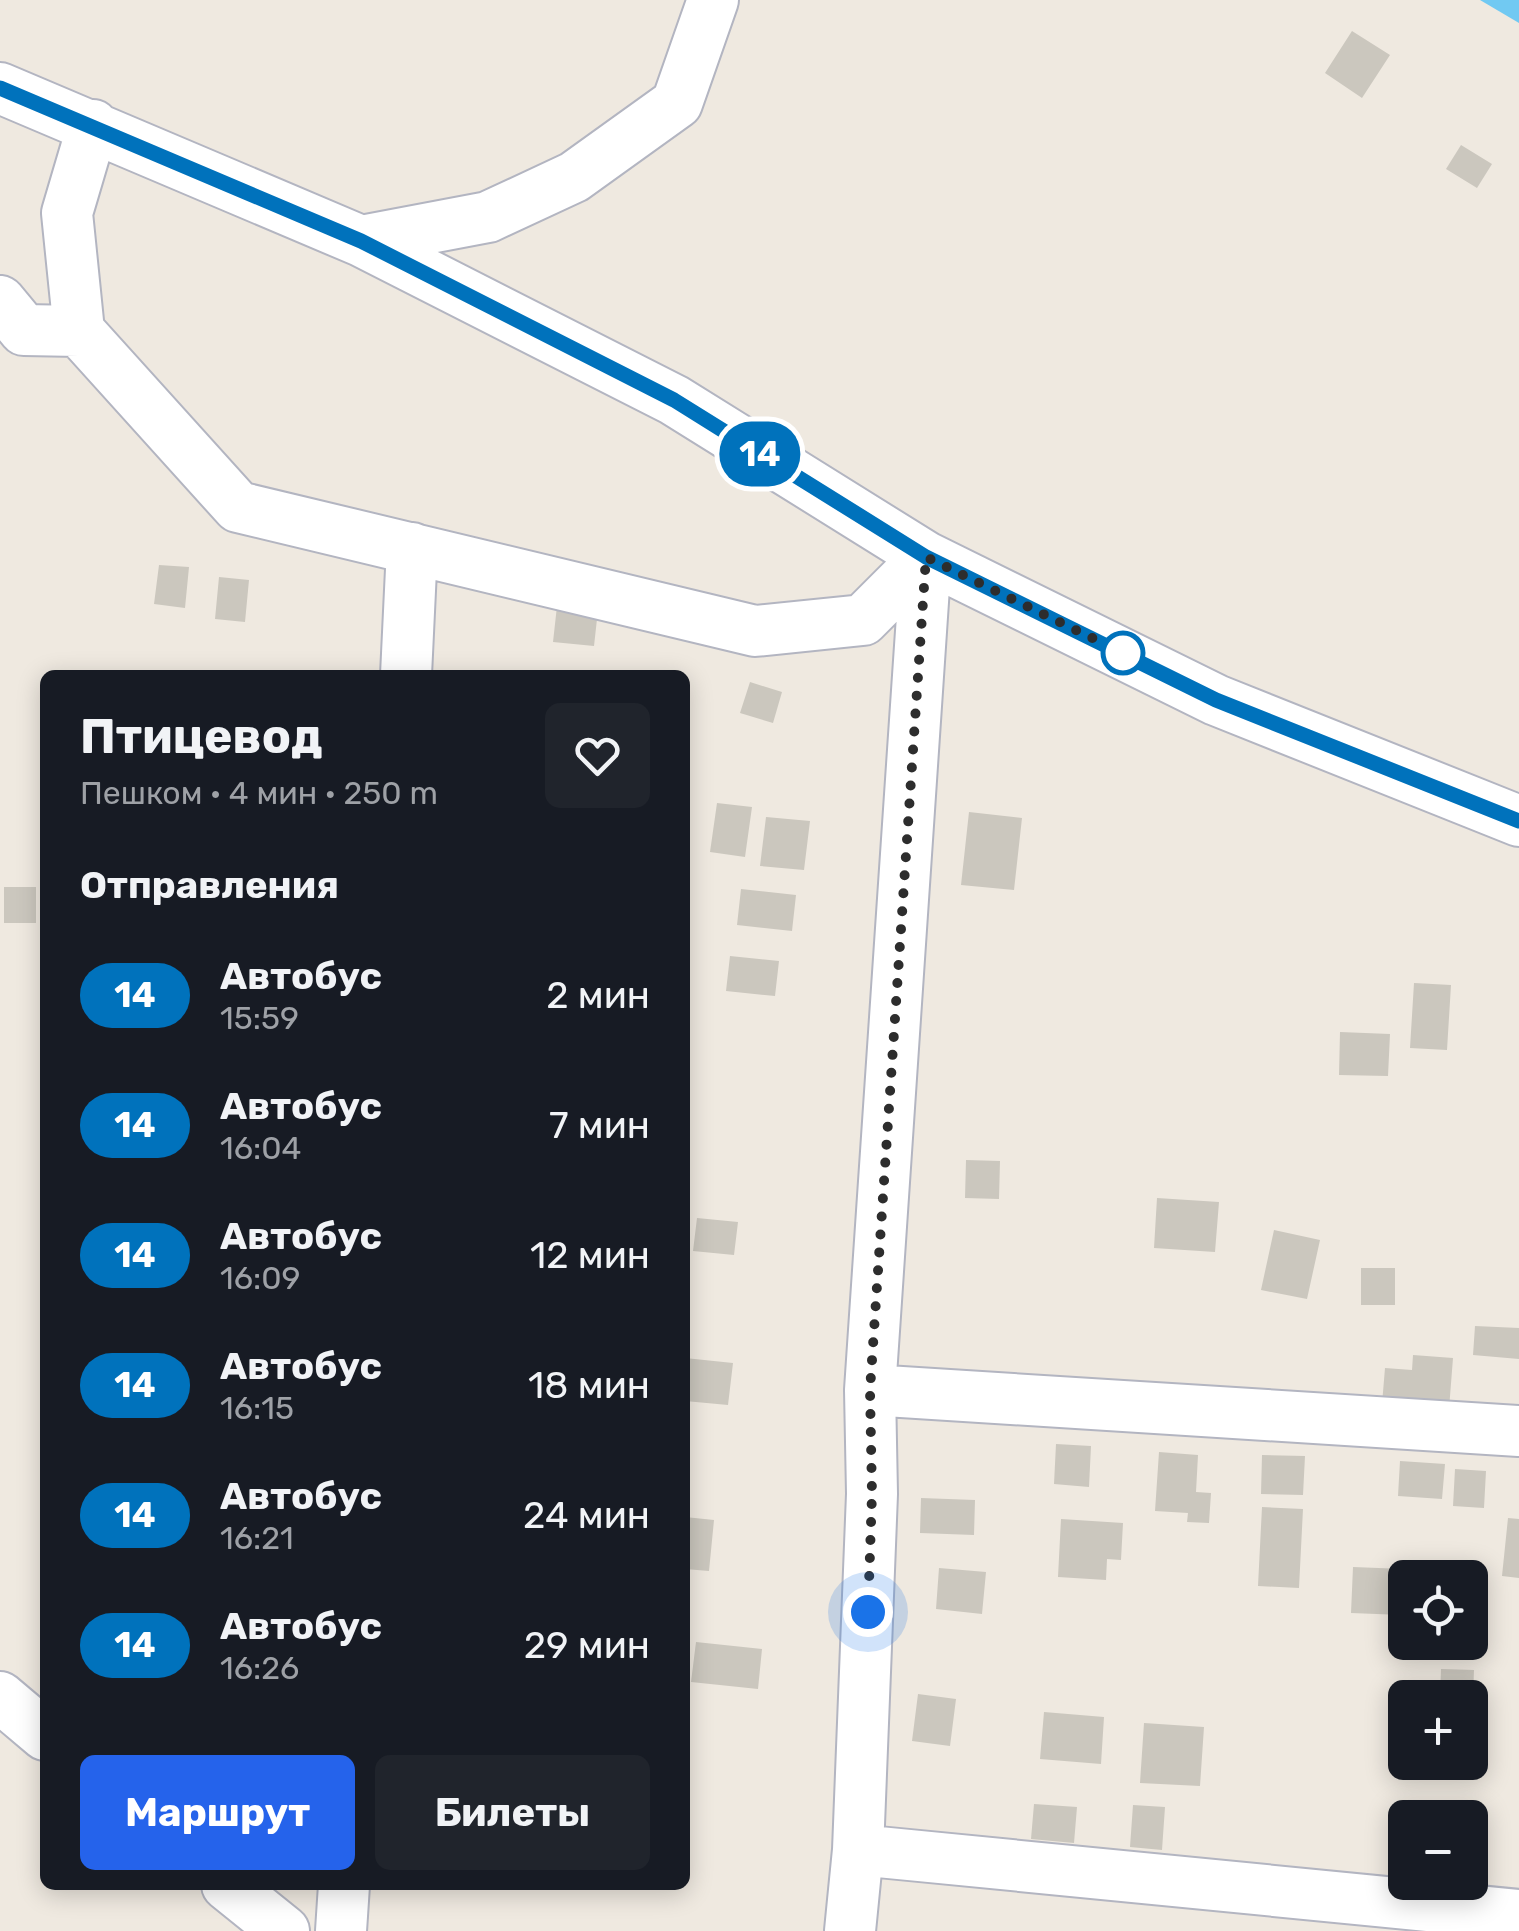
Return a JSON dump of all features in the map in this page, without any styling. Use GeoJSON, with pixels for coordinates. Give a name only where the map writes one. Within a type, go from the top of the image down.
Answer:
{"type":"FeatureCollection","features":[{"type":"Feature","properties":{"kind":"street"},"geometry":{"type":"LineString","coordinates":[[361,241],[488,217],[574,177],[678,103],[713,0]]}},
{"type":"Feature","properties":{"kind":"street"},"geometry":{"type":"LineString","coordinates":[[0,88],[361,241],[674,400],[926,557],[1216,700],[1519,822]]}},
{"type":"Feature","properties":{"kind":"street"},"geometry":{"type":"LineString","coordinates":[[79,331],[68,213],[93,125]]}},
{"type":"Feature","properties":{"kind":"street"},"geometry":{"type":"LineString","coordinates":[[12,315],[79,331],[238,507],[756,631],[863,620],[926,557]]}},
{"type":"Feature","properties":{"kind":"street"},"geometry":{"type":"LineString","coordinates":[[406,670],[412,548]]}},
{"type":"Feature","properties":{"kind":"street"},"geometry":{"type":"LineString","coordinates":[[850,1931],[858,1850],[872,1494],[870,1390],[926,557]]}},
{"type":"Feature","properties":{"kind":"street"},"geometry":{"type":"LineString","coordinates":[[870,1390],[1519,1430]]}},
{"type":"Feature","properties":{"kind":"street"},"geometry":{"type":"LineString","coordinates":[[0,1697],[40,1731]]}},
{"type":"Feature","properties":{"kind":"street"},"geometry":{"type":"LineString","coordinates":[[858,1850],[1519,1915]]}},
{"type":"Feature","properties":{"kind":"street"},"geometry":{"type":"LineString","coordinates":[[233,1890],[284,1931]]}},
{"type":"Feature","properties":{"kind":"street"},"geometry":{"type":"LineString","coordinates":[[340,1931],[344,1890]]}},
{"type":"Feature","properties":{"kind":"water"},"geometry":{"type":"Polygon","coordinates":[[[1480,0],[1519,0],[1519,23],[1480,0]]]}},
{"type":"Feature","properties":{"kind":"building"},"geometry":{"type":"Polygon","coordinates":[[[1352,31],[1390,55],[1362,98],[1325,73],[1352,31]]]}},
{"type":"Feature","properties":{"kind":"building"},"geometry":{"type":"Polygon","coordinates":[[[1461,145],[1492,164],[1477,188],[1446,169],[1461,145]]]}},
{"type":"Feature","properties":{"kind":"building"},"geometry":{"type":"Polygon","coordinates":[[[159,565],[189,567],[185,608],[154,604],[159,565]]]}},
{"type":"Feature","properties":{"kind":"building"},"geometry":{"type":"Polygon","coordinates":[[[219,577],[249,580],[245,622],[215,619],[219,577]]]}},
{"type":"Feature","properties":{"kind":"building"},"geometry":{"type":"Polygon","coordinates":[[[557,606],[598,610],[594,646],[553,642],[557,606]]]}},
{"type":"Feature","properties":{"kind":"building"},"geometry":{"type":"Polygon","coordinates":[[[750,682],[782,692],[773,723],[740,713],[750,682]]]}},
{"type":"Feature","properties":{"kind":"building"},"geometry":{"type":"Polygon","coordinates":[[[717,803],[752,807],[745,857],[710,852],[717,803]]]}},
{"type":"Feature","properties":{"kind":"building"},"geometry":{"type":"Polygon","coordinates":[[[969,812],[1022,818],[1014,890],[961,885],[969,812]]]}},
{"type":"Feature","properties":{"kind":"building"},"geometry":{"type":"Polygon","coordinates":[[[766,817],[810,821],[804,870],[760,866],[766,817]]]}},
{"type":"Feature","properties":{"kind":"building"},"geometry":{"type":"Polygon","coordinates":[[[4,887],[36,887],[36,923],[4,923],[4,887]]]}},
{"type":"Feature","properties":{"kind":"building"},"geometry":{"type":"Polygon","coordinates":[[[741,889],[796,895],[792,931],[737,925],[741,889]]]}},
{"type":"Feature","properties":{"kind":"building"},"geometry":{"type":"Polygon","coordinates":[[[730,956],[779,961],[775,996],[726,991],[730,956]]]}},
{"type":"Feature","properties":{"kind":"building"},"geometry":{"type":"Polygon","coordinates":[[[1414,983],[1451,985],[1447,1050],[1410,1048],[1414,983]]]}},
{"type":"Feature","properties":{"kind":"building"},"geometry":{"type":"Polygon","coordinates":[[[1340,1032],[1390,1034],[1388,1076],[1339,1075],[1340,1032]]]}},
{"type":"Feature","properties":{"kind":"building"},"geometry":{"type":"Polygon","coordinates":[[[966,1160],[1000,1161],[999,1199],[965,1198],[966,1160]]]}},
{"type":"Feature","properties":{"kind":"building"},"geometry":{"type":"Polygon","coordinates":[[[1157,1198],[1219,1202],[1215,1252],[1154,1248],[1157,1198]]]}},
{"type":"Feature","properties":{"kind":"building"},"geometry":{"type":"Polygon","coordinates":[[[697,1218],[738,1222],[734,1255],[693,1251],[697,1218]]]}},
{"type":"Feature","properties":{"kind":"building"},"geometry":{"type":"Polygon","coordinates":[[[1274,1230],[1320,1240],[1307,1299],[1261,1290],[1274,1230]]]}},
{"type":"Feature","properties":{"kind":"building"},"geometry":{"type":"Polygon","coordinates":[[[1361,1268],[1395,1268],[1395,1305],[1361,1305],[1361,1268]]]}},
{"type":"Feature","properties":{"kind":"building"},"geometry":{"type":"Polygon","coordinates":[[[1475,1326],[1519,1328],[1519,1359],[1473,1355],[1475,1326]]]}},
{"type":"Feature","properties":{"kind":"building"},"geometry":{"type":"Polygon","coordinates":[[[1413,1355],[1453,1358],[1449,1409],[1382,1404],[1385,1368],[1412,1370],[1413,1355]]]}},
{"type":"Feature","properties":{"kind":"building"},"geometry":{"type":"Polygon","coordinates":[[[690,1359],[733,1363],[728,1405],[690,1401],[690,1359]]]}},
{"type":"Feature","properties":{"kind":"building"},"geometry":{"type":"Polygon","coordinates":[[[1056,1444],[1091,1446],[1089,1487],[1054,1484],[1056,1444]]]}},
{"type":"Feature","properties":{"kind":"building"},"geometry":{"type":"Polygon","coordinates":[[[1159,1452],[1198,1455],[1196,1492],[1211,1493],[1209,1523],[1187,1522],[1188,1513],[1155,1511],[1159,1452]]]}},
{"type":"Feature","properties":{"kind":"building"},"geometry":{"type":"Polygon","coordinates":[[[1262,1455],[1305,1456],[1303,1495],[1261,1494],[1262,1455]]]}},
{"type":"Feature","properties":{"kind":"building"},"geometry":{"type":"Polygon","coordinates":[[[1400,1461],[1445,1464],[1442,1499],[1398,1496],[1400,1461]]]}},
{"type":"Feature","properties":{"kind":"building"},"geometry":{"type":"Polygon","coordinates":[[[1455,1469],[1486,1471],[1484,1508],[1453,1506],[1455,1469]]]}},
{"type":"Feature","properties":{"kind":"building"},"geometry":{"type":"Polygon","coordinates":[[[921,1498],[975,1500],[974,1535],[920,1533],[921,1498]]]}},
{"type":"Feature","properties":{"kind":"building"},"geometry":{"type":"Polygon","coordinates":[[[1262,1507],[1303,1509],[1299,1588],[1258,1586],[1262,1507]]]}},
{"type":"Feature","properties":{"kind":"building"},"geometry":{"type":"Polygon","coordinates":[[[690,1518],[714,1520],[709,1571],[690,1569],[690,1518]]]}},
{"type":"Feature","properties":{"kind":"building"},"geometry":{"type":"Polygon","coordinates":[[[1508,1518],[1519,1519],[1519,1578],[1502,1576],[1508,1518]]]}},
{"type":"Feature","properties":{"kind":"building"},"geometry":{"type":"Polygon","coordinates":[[[1061,1519],[1123,1523],[1121,1560],[1107,1559],[1106,1580],[1058,1577],[1061,1519]]]}},
{"type":"Feature","properties":{"kind":"building"},"geometry":{"type":"Polygon","coordinates":[[[1353,1567],[1388,1568],[1388,1614],[1351,1613],[1353,1567]]]}},
{"type":"Feature","properties":{"kind":"building"},"geometry":{"type":"Polygon","coordinates":[[[939,1568],[986,1572],[982,1614],[936,1609],[939,1568]]]}},
{"type":"Feature","properties":{"kind":"building"},"geometry":{"type":"Polygon","coordinates":[[[696,1642],[762,1649],[758,1689],[691,1682],[696,1642]]]}},
{"type":"Feature","properties":{"kind":"building"},"geometry":{"type":"Polygon","coordinates":[[[1441,1669],[1474,1670],[1474,1680],[1441,1680],[1441,1669]]]}},
{"type":"Feature","properties":{"kind":"building"},"geometry":{"type":"Polygon","coordinates":[[[918,1694],[956,1699],[950,1746],[912,1741],[918,1694]]]}},
{"type":"Feature","properties":{"kind":"building"},"geometry":{"type":"Polygon","coordinates":[[[1044,1712],[1104,1717],[1101,1764],[1040,1759],[1044,1712]]]}},
{"type":"Feature","properties":{"kind":"building"},"geometry":{"type":"Polygon","coordinates":[[[1144,1723],[1204,1727],[1200,1786],[1140,1783],[1144,1723]]]}},
{"type":"Feature","properties":{"kind":"building"},"geometry":{"type":"Polygon","coordinates":[[[1034,1804],[1077,1807],[1074,1843],[1031,1839],[1034,1804]]]}},
{"type":"Feature","properties":{"kind":"building"},"geometry":{"type":"Polygon","coordinates":[[[1133,1805],[1165,1807],[1162,1850],[1130,1847],[1133,1805]]]}},
{"type":"Feature","properties":{"kind":"bus line","name":"14"},"geometry":{"type":"LineString","coordinates":[[0,88],[361,241],[674,400],[926,557],[1216,700],[1519,821]]}},
{"type":"Feature","properties":{"kind":"route"},"geometry":{"type":"LineString","coordinates":[[868,1612],[870,1390],[926,557],[1123,653]]}}]}
